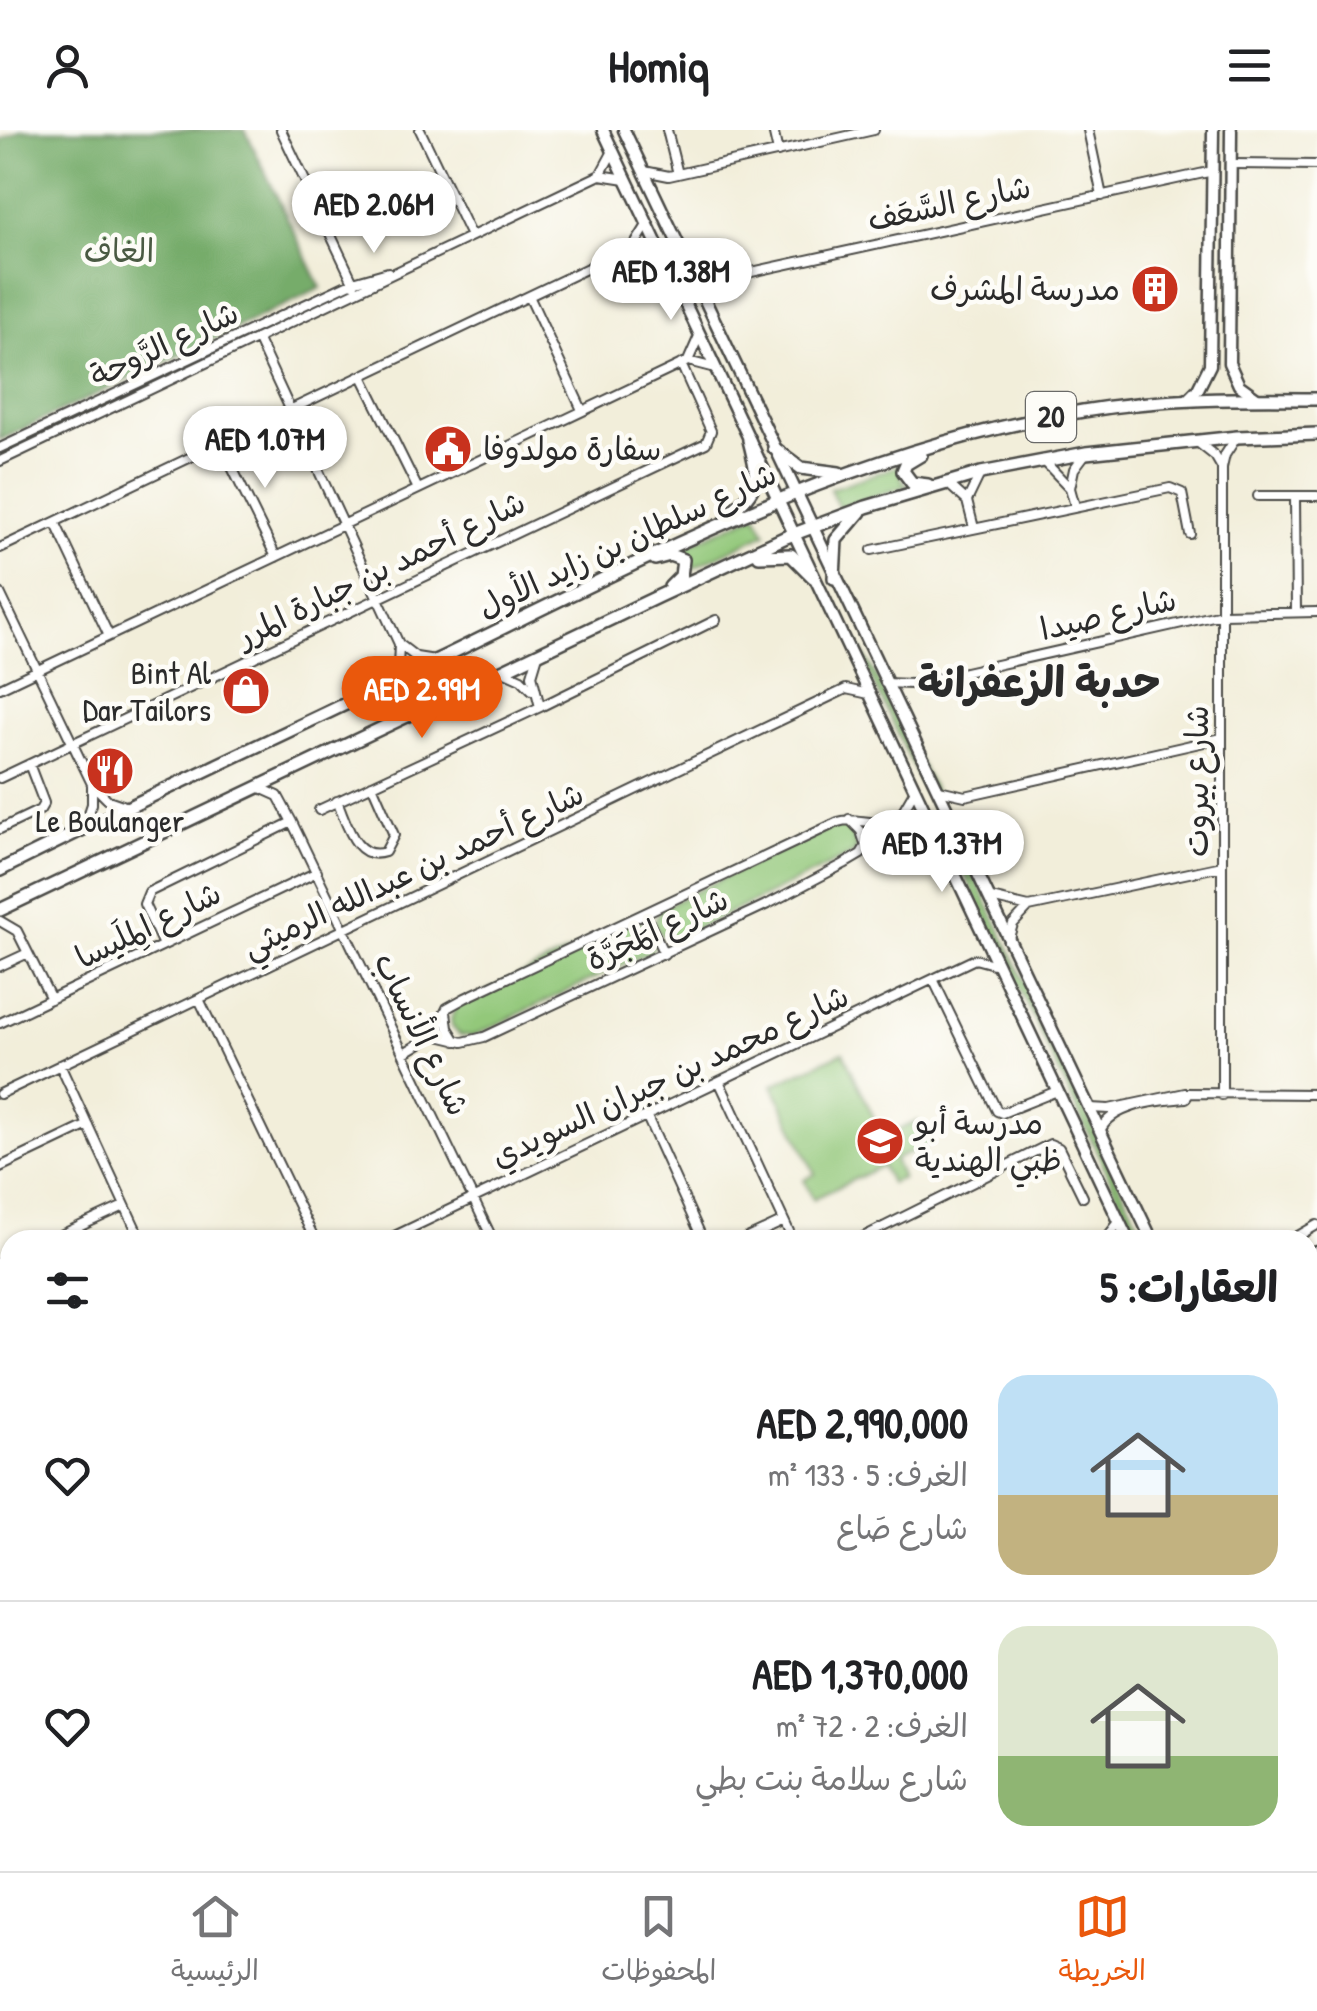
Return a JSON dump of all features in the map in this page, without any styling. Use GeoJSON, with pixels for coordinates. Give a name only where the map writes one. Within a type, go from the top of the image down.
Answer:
{"type":"FeatureCollection","features":[{"type":"Feature","properties":{"kind":"main road"},"geometry":{"type":"LineString","coordinates":[[602,130],[1123,1230]]}},
{"type":"Feature","properties":{"kind":"main road"},"geometry":{"type":"LineString","coordinates":[[624,130],[1147,1230]]}},
{"type":"Feature","properties":{"kind":"main road"},"geometry":{"type":"LineString","coordinates":[[1188,399],[1210,365],[1212,130]]}},
{"type":"Feature","properties":{"kind":"main road"},"geometry":{"type":"LineString","coordinates":[[1231,130],[1233,376],[1246,392],[1258,398]]}},
{"type":"Feature","properties":{"kind":"main road"},"geometry":{"type":"LineString","coordinates":[[1210,330],[1219,334],[1230,328]]}},
{"type":"Feature","properties":{"kind":"main road","name":"شارع سلطان بن زايد الأول"},"geometry":{"type":"LineString","coordinates":[[0,870],[720,522],[844,473],[1025,422],[1083,411],[1188,399],[1317,399]]}},
{"type":"Feature","properties":{"kind":"main road","name":"شارع سلطان بن زايد الأول"},"geometry":{"type":"LineString","coordinates":[[0,910],[659,596],[794,534],[866,506],[981,473],[1086,453],[1237,437],[1317,434]]}},
{"type":"Feature","properties":{"kind":"main road"},"geometry":{"type":"LineString","coordinates":[[720,522],[755,488],[758,475],[749,440]]}},
{"type":"Feature","properties":{"kind":"main road"},"geometry":{"type":"LineString","coordinates":[[941,484],[912,483],[903,472],[911,460],[942,444]]}},
{"type":"Feature","properties":{"kind":"main road"},"geometry":{"type":"LineString","coordinates":[[774,448],[801,468],[844,473]]}},
{"type":"Feature","properties":{"kind":"main road"},"geometry":{"type":"LineString","coordinates":[[834,578],[836,540],[866,506]]}},
{"type":"Feature","properties":{"kind":"main road"},"geometry":{"type":"LineString","coordinates":[[625,568],[670,555],[683,560],[681,576],[659,596]]}},
{"type":"Feature","properties":{"kind":"main road"},"geometry":{"type":"LineString","coordinates":[[745,558],[791,555],[814,577]]}},
{"type":"Feature","properties":{"kind":"street"},"geometry":{"type":"LineString","coordinates":[[281,130],[358,292]]}},
{"type":"Feature","properties":{"kind":"street"},"geometry":{"type":"LineString","coordinates":[[420,130],[471,236]]}},
{"type":"Feature","properties":{"kind":"street"},"geometry":{"type":"LineString","coordinates":[[657,200],[673,175],[667,130]]}},
{"type":"Feature","properties":{"kind":"street"},"geometry":{"type":"LineString","coordinates":[[773,130],[778,152]]}},
{"type":"Feature","properties":{"kind":"street"},"geometry":{"type":"LineString","coordinates":[[643,171],[673,175],[874,130]]}},
{"type":"Feature","properties":{"kind":"street"},"geometry":{"type":"LineString","coordinates":[[1088,130],[1102,196]]}},
{"type":"Feature","properties":{"kind":"street"},"geometry":{"type":"LineString","coordinates":[[612,151],[600,174],[626,180]]}},
{"type":"Feature","properties":{"kind":"street"},"geometry":{"type":"LineString","coordinates":[[1232,164],[1317,165]]}},
{"type":"Feature","properties":{"kind":"street","name":"شارع السَّعَف"},"geometry":{"type":"LineString","coordinates":[[696,284],[1212,172]]}},
{"type":"Feature","properties":{"kind":"street","name":"شارع الرَّوحة"},"geometry":{"type":"LineString","coordinates":[[0,461],[600,174]]}},
{"type":"Feature","properties":{"kind":"street"},"geometry":{"type":"LineString","coordinates":[[0,548],[636,245],[647,225]]}},
{"type":"Feature","properties":{"kind":"street"},"geometry":{"type":"LineString","coordinates":[[636,245],[660,251]]}},
{"type":"Feature","properties":{"kind":"street","name":"شارع الرَّوحة"},"geometry":{"type":"LineString","coordinates":[[0,448],[352,282],[407,266]]}},
{"type":"Feature","properties":{"kind":"street"},"geometry":{"type":"LineString","coordinates":[[529,296],[582,410]]}},
{"type":"Feature","properties":{"kind":"street"},"geometry":{"type":"LineString","coordinates":[[0,688],[684,362],[700,336]]}},
{"type":"Feature","properties":{"kind":"street"},"geometry":{"type":"LineString","coordinates":[[258,340],[399,644],[398,668],[392,682]]}},
{"type":"Feature","properties":{"kind":"street"},"geometry":{"type":"LineString","coordinates":[[684,362],[715,368]]}},
{"type":"Feature","properties":{"kind":"street","name":"شارع أحمد بن جبارة المرر"},"geometry":{"type":"LineString","coordinates":[[0,778],[696,448],[710,438],[711,431],[684,362]]}},
{"type":"Feature","properties":{"kind":"street"},"geometry":{"type":"LineString","coordinates":[[362,376],[418,489]]}},
{"type":"Feature","properties":{"kind":"street","name":"شارع بيروت"},"geometry":{"type":"LineString","coordinates":[[1222,1095],[1222,468],[1237,437]]}},
{"type":"Feature","properties":{"kind":"street"},"geometry":{"type":"LineString","coordinates":[[1196,441],[1215,456],[1222,468]]}},
{"type":"Feature","properties":{"kind":"street"},"geometry":{"type":"LineString","coordinates":[[220,443],[276,556]]}},
{"type":"Feature","properties":{"kind":"street"},"geometry":{"type":"LineString","coordinates":[[1075,506],[1070,488],[1074,469],[1086,453]]}},
{"type":"Feature","properties":{"kind":"street"},"geometry":{"type":"LineString","coordinates":[[1043,460],[1070,488]]}},
{"type":"Feature","properties":{"kind":"street"},"geometry":{"type":"LineString","coordinates":[[974,528],[968,502],[981,473]]}},
{"type":"Feature","properties":{"kind":"street"},"geometry":{"type":"LineString","coordinates":[[941,484],[968,502]]}},
{"type":"Feature","properties":{"kind":"street"},"geometry":{"type":"LineString","coordinates":[[872,550],[1176,488],[1184,497],[1190,534]]}},
{"type":"Feature","properties":{"kind":"street"},"geometry":{"type":"LineString","coordinates":[[1258,496],[1317,496]]}},
{"type":"Feature","properties":{"kind":"street"},"geometry":{"type":"LineString","coordinates":[[1295,496],[1296,612]]}},
{"type":"Feature","properties":{"kind":"street"},"geometry":{"type":"LineString","coordinates":[[55,522],[109,636]]}},
{"type":"Feature","properties":{"kind":"street"},"geometry":{"type":"LineString","coordinates":[[0,593],[92,784],[108,800],[128,807]]}},
{"type":"Feature","properties":{"kind":"street","name":"شارع صيدا"},"geometry":{"type":"LineString","coordinates":[[885,684],[912,684],[1222,614],[1317,612]]}},
{"type":"Feature","properties":{"kind":"street"},"geometry":{"type":"LineString","coordinates":[[319,810],[716,620]]}},
{"type":"Feature","properties":{"kind":"street"},"geometry":{"type":"LineString","coordinates":[[399,644],[416,657],[438,660]]}},
{"type":"Feature","properties":{"kind":"street"},"geometry":{"type":"LineString","coordinates":[[538,655],[532,675],[540,707]]}},
{"type":"Feature","properties":{"kind":"street"},"geometry":{"type":"LineString","coordinates":[[856,665],[846,688],[869,694]]}},
{"type":"Feature","properties":{"kind":"street"},"geometry":{"type":"LineString","coordinates":[[503,671],[521,679],[534,692]]}},
{"type":"Feature","properties":{"kind":"street"},"geometry":{"type":"LineString","coordinates":[[897,708],[912,684]]}},
{"type":"Feature","properties":{"kind":"street","name":"شارع أحمد بن عبدالله الرميثي"},"geometry":{"type":"LineString","coordinates":[[0,1094],[846,688]]}},
{"type":"Feature","properties":{"kind":"street"},"geometry":{"type":"LineString","coordinates":[[935,788],[964,796],[1222,738]]}},
{"type":"Feature","properties":{"kind":"street"},"geometry":{"type":"LineString","coordinates":[[0,829],[40,810],[44,803],[29,764]]}},
{"type":"Feature","properties":{"kind":"street"},"geometry":{"type":"LineString","coordinates":[[258,787],[278,796],[286,774]]}},
{"type":"Feature","properties":{"kind":"street"},"geometry":{"type":"LineString","coordinates":[[84,828],[91,811],[92,784]]}},
{"type":"Feature","properties":{"kind":"street"},"geometry":{"type":"LineString","coordinates":[[337,802],[360,849],[372,855],[385,852],[394,836],[372,785]]}},
{"type":"Feature","properties":{"kind":"street"},"geometry":{"type":"LineString","coordinates":[[848,819],[880,823],[901,814],[915,790]]}},
{"type":"Feature","properties":{"kind":"street","name":"شارع الأنساب"},"geometry":{"type":"LineString","coordinates":[[278,796],[488,1230]]}},
{"type":"Feature","properties":{"kind":"street"},"geometry":{"type":"LineString","coordinates":[[949,817],[964,796]]}},
{"type":"Feature","properties":{"kind":"street"},"geometry":{"type":"LineString","coordinates":[[901,814],[930,822]]}},
{"type":"Feature","properties":{"kind":"street"},"geometry":{"type":"LineString","coordinates":[[848,819],[861,831],[866,847]]}},
{"type":"Feature","properties":{"kind":"street","name":"شارع المَجَرَّة"},"geometry":{"type":"LineString","coordinates":[[447,1008],[848,819]]}},
{"type":"Feature","properties":{"kind":"street"},"geometry":{"type":"LineString","coordinates":[[163,945],[144,904],[149,892],[292,822]]}},
{"type":"Feature","properties":{"kind":"street","name":"شارع المَجَرَّة"},"geometry":{"type":"LineString","coordinates":[[434,1036],[457,1041],[484,1036],[664,954],[844,864],[866,847],[880,823]]}},
{"type":"Feature","properties":{"kind":"street"},"geometry":{"type":"LineString","coordinates":[[987,896],[1029,907],[1222,866]]}},
{"type":"Feature","properties":{"kind":"street","name":"شارع المِلَيسا"},"geometry":{"type":"LineString","coordinates":[[0,1023],[317,872]]}},
{"type":"Feature","properties":{"kind":"street"},"geometry":{"type":"LineString","coordinates":[[1008,940],[1013,924],[1029,907]]}},
{"type":"Feature","properties":{"kind":"street"},"geometry":{"type":"LineString","coordinates":[[645,914],[664,954]]}},
{"type":"Feature","properties":{"kind":"street"},"geometry":{"type":"LineString","coordinates":[[0,921],[14,928],[51,999]]}},
{"type":"Feature","properties":{"kind":"street"},"geometry":{"type":"LineString","coordinates":[[984,934],[975,959],[998,965]]}},
{"type":"Feature","properties":{"kind":"street"},"geometry":{"type":"LineString","coordinates":[[0,966],[28,953]]}},
{"type":"Feature","properties":{"kind":"street","name":"شارع محمد بن جبران السويدي"},"geometry":{"type":"LineString","coordinates":[[406,1230],[975,959]]}},
{"type":"Feature","properties":{"kind":"street"},"geometry":{"type":"LineString","coordinates":[[933,980],[996,1111],[1002,1113],[1057,1091]]}},
{"type":"Feature","properties":{"kind":"street"},"geometry":{"type":"LineString","coordinates":[[199,999],[310,1230]]}},
{"type":"Feature","properties":{"kind":"street"},"geometry":{"type":"LineString","coordinates":[[404,1053],[434,1036],[447,1008]]}},
{"type":"Feature","properties":{"kind":"street"},"geometry":{"type":"LineString","coordinates":[[447,1008],[447,1024],[457,1041]]}},
{"type":"Feature","properties":{"kind":"street"},"geometry":{"type":"LineString","coordinates":[[60,1065],[136,1230]]}},
{"type":"Feature","properties":{"kind":"street"},"geometry":{"type":"LineString","coordinates":[[720,1083],[788,1230]]}},
{"type":"Feature","properties":{"kind":"street"},"geometry":{"type":"LineString","coordinates":[[1088,1108],[1104,1110],[1166,1095],[1317,1094]]}},
{"type":"Feature","properties":{"kind":"street"},"geometry":{"type":"LineString","coordinates":[[1100,1131],[1116,1112],[1188,1095]]}},
{"type":"Feature","properties":{"kind":"street"},"geometry":{"type":"LineString","coordinates":[[648,1117],[699,1230]]}},
{"type":"Feature","properties":{"kind":"street"},"geometry":{"type":"LineString","coordinates":[[0,1168],[88,1125]]}},
{"type":"Feature","properties":{"kind":"street"},"geometry":{"type":"LineString","coordinates":[[877,1230],[1050,1144],[1058,1148],[1083,1197]]}},
{"type":"Feature","properties":{"kind":"street"},"geometry":{"type":"LineString","coordinates":[[72,1230],[124,1206]]}},
{"type":"Feature","properties":{"kind":"street"},"geometry":{"type":"LineString","coordinates":[[765,1230],[784,1221]]}},
{"type":"Feature","properties":{"kind":"street"},"geometry":{"type":"LineString","coordinates":[[1113,1230],[1119,1222]]}},
{"type":"Feature","properties":{"kind":"green space","name":"الغاف"},"geometry":{"type":"Polygon","coordinates":[[[21,130],[245,130],[321,288],[0,440],[0,140],[21,130]]]}},
{"type":"Feature","properties":{"kind":"green space"},"geometry":{"type":"Polygon","coordinates":[[[901,465],[902,480],[909,485],[839,508],[830,489],[901,465]]]}},
{"type":"Feature","properties":{"kind":"green space"},"geometry":{"type":"Polygon","coordinates":[[[756,514],[766,533],[689,570],[687,558],[677,550],[756,514]]]}},
{"type":"Feature","properties":{"kind":"green space"},"geometry":{"type":"Polygon","coordinates":[[[846,625],[935,792],[1141,1230],[1134,1230],[846,625]]]}},
{"type":"Feature","properties":{"kind":"green space"},"geometry":{"type":"Polygon","coordinates":[[[838,823],[848,825],[858,849],[853,854],[677,938],[664,937],[656,929],[661,908],[838,823]]]}},
{"type":"Feature","properties":{"kind":"green space"},"geometry":{"type":"Polygon","coordinates":[[[634,921],[644,923],[654,947],[649,952],[473,1036],[460,1035],[452,1027],[456,1006],[634,921]]]}},
{"type":"Feature","properties":{"kind":"green space"},"geometry":{"type":"Polygon","coordinates":[[[843,1052],[883,1137],[918,1121],[929,1144],[894,1160],[902,1178],[890,1183],[882,1166],[813,1199],[804,1180],[815,1174],[773,1085],[843,1052]]]}},
{"type":"Feature","properties":{"kind":"place","name":"مدرسة المشرف"},"geometry":{"type":"Point","coordinates":[1155,289]}},
{"type":"Feature","properties":{"kind":"place","name":"سفارة مولدوفا"},"geometry":{"type":"Point","coordinates":[448,449]}},
{"type":"Feature","properties":{"kind":"place","name":"Bint Al Dar Tailors"},"geometry":{"type":"Point","coordinates":[246,691]}},
{"type":"Feature","properties":{"kind":"place","name":"Le Boulanger"},"geometry":{"type":"Point","coordinates":[110,771]}},
{"type":"Feature","properties":{"kind":"place","name":"مدرسة أبو ظبي الهندية"},"geometry":{"type":"Point","coordinates":[880,1141]}},
{"type":"Feature","properties":{"kind":"district","name":"حدبة الزعفرانة"},"geometry":{"type":"Point","coordinates":[1039,682]}}]}
